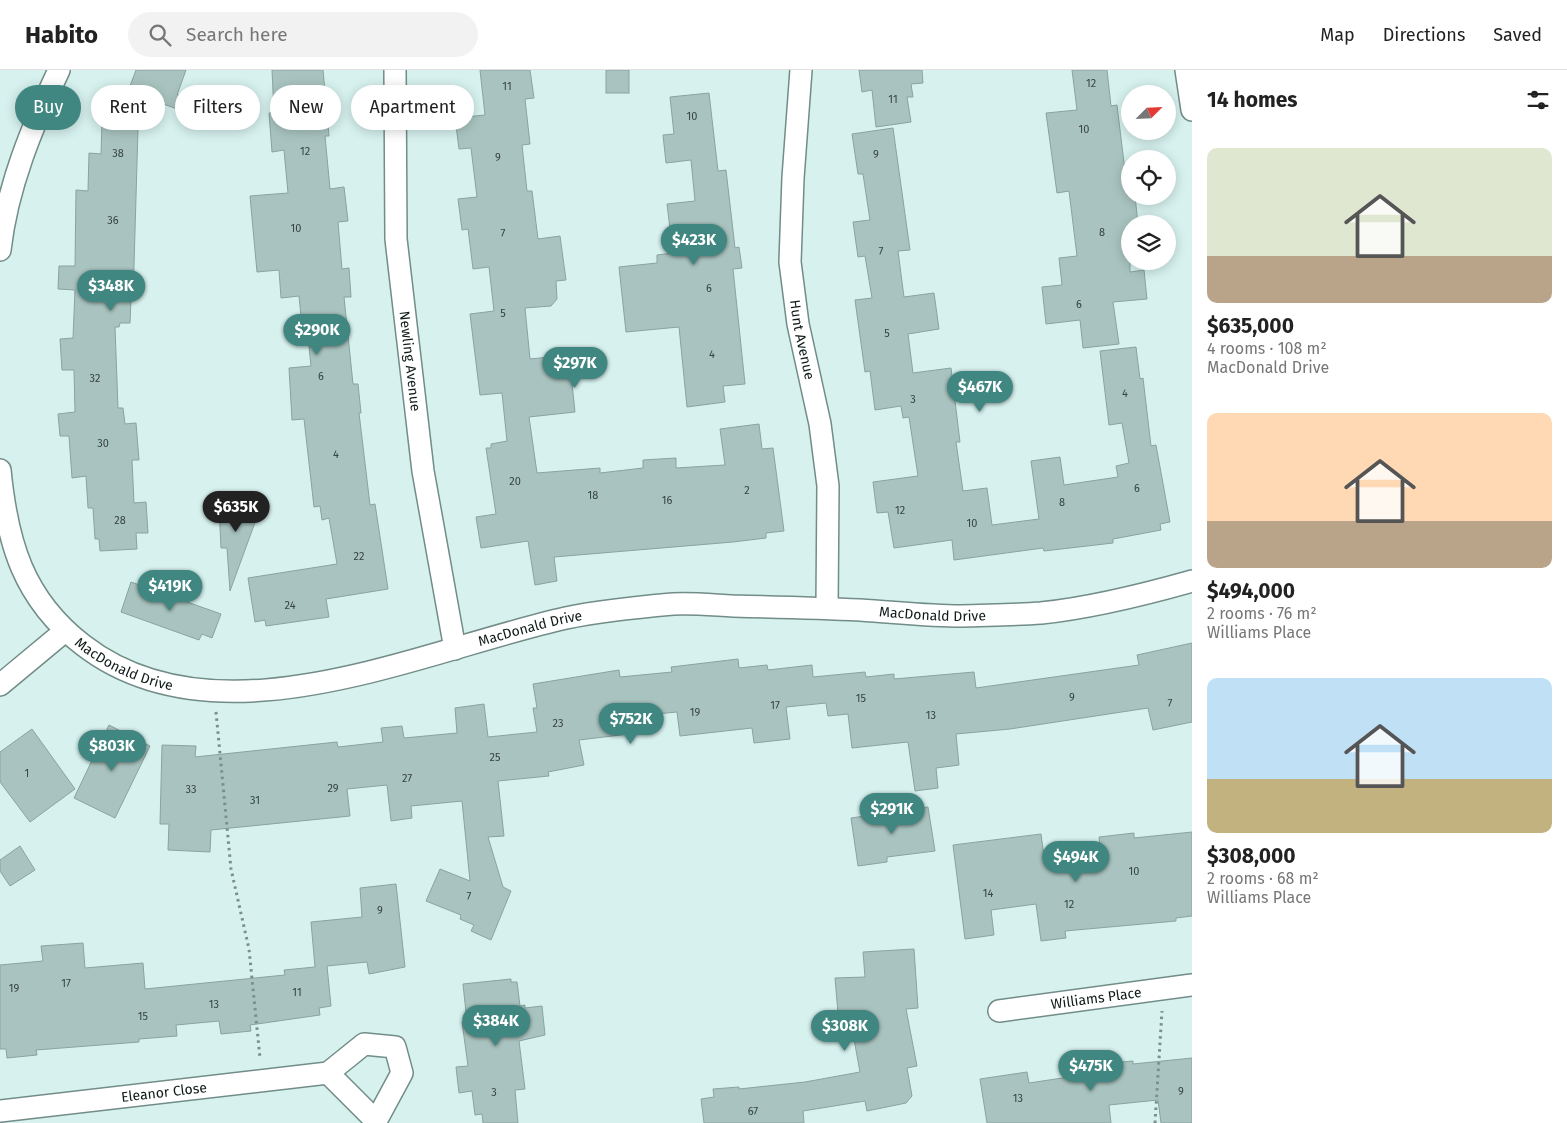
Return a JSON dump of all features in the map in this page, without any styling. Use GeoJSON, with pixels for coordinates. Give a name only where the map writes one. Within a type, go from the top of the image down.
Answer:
{"type":"FeatureCollection","features":[{"type":"Feature","properties":{"kind":"street"},"geometry":{"type":"LineString","coordinates":[[0,250],[3,227],[14,182],[34,123],[58,70]]}},
{"type":"Feature","properties":{"kind":"street","name":"Newling Avenue"},"geometry":{"type":"LineString","coordinates":[[395,70],[396,239],[423,471],[455,649]]}},
{"type":"Feature","properties":{"kind":"street","name":"Hunt Avenue"},"geometry":{"type":"LineString","coordinates":[[801,70],[793,178],[790,262],[798,324],[820,424],[828,486],[827,608]]}},
{"type":"Feature","properties":{"kind":"street"},"geometry":{"type":"LineString","coordinates":[[1186,70],[1192,110]]}},
{"type":"Feature","properties":{"kind":"street","name":"MacDonald Drive"},"geometry":{"type":"LineString","coordinates":[[0,470],[4,506],[12,547],[32,590],[64,631],[102,660],[148,680],[204,692],[283,687],[366,673],[568,618],[674,604],[827,608],[958,616],[1042,613],[1152,592],[1192,581]]}},
{"type":"Feature","properties":{"kind":"street"},"geometry":{"type":"LineString","coordinates":[[0,685],[64,631]]}},
{"type":"Feature","properties":{"kind":"street","name":"Williams Place"},"geometry":{"type":"LineString","coordinates":[[999,1011],[1192,985]]}},
{"type":"Feature","properties":{"kind":"street"},"geometry":{"type":"LineString","coordinates":[[364,1044],[395,1047],[402,1073],[375,1122],[328,1073],[364,1044]]}},
{"type":"Feature","properties":{"kind":"street","name":"Eleanor Close"},"geometry":{"type":"LineString","coordinates":[[0,1111],[328,1073]]}},
{"type":"Feature","properties":{"kind":"path"},"geometry":{"type":"LineString","coordinates":[[216,710],[231,869],[249,949],[261,1067]]}},
{"type":"Feature","properties":{"kind":"path"},"geometry":{"type":"LineString","coordinates":[[1155,1123],[1163,1020],[1162,1004]]}},
{"type":"Feature","properties":{"kind":"building"},"geometry":{"type":"Polygon","coordinates":[[[136,70],[186,70],[181,85],[175,85],[175,108],[165,105],[165,85],[130,85],[136,70]]]}},
{"type":"Feature","properties":{"kind":"building"},"geometry":{"type":"Polygon","coordinates":[[[272,70],[323,70],[324,85],[273,85],[272,70]]]}},
{"type":"Feature","properties":{"kind":"building"},"geometry":{"type":"Polygon","coordinates":[[[480,70],[530,70],[534,98],[525,99],[530,144],[522,145],[527,191],[532,191],[538,239],[560,236],[566,280],[556,281],[557,299],[551,306],[525,308],[530,359],[569,355],[575,412],[529,417],[537,473],[600,468],[600,473],[643,468],[643,460],[676,458],[676,468],[725,465],[720,429],[759,424],[762,449],[773,448],[784,531],[766,533],[766,538],[733,542],[554,557],[557,581],[535,585],[528,541],[481,548],[476,517],[496,514],[486,448],[491,448],[491,444],[507,441],[502,393],[480,395],[470,314],[494,311],[489,267],[473,269],[468,229],[462,230],[458,199],[477,197],[471,148],[459,149],[457,130],[474,130],[474,116],[485,115],[480,70]]]}},
{"type":"Feature","properties":{"kind":"building"},"geometry":{"type":"Polygon","coordinates":[[[606,70],[629,70],[629,93],[606,93],[606,70]]]}},
{"type":"Feature","properties":{"kind":"building"},"geometry":{"type":"Polygon","coordinates":[[[859,70],[922,70],[923,83],[911,84],[913,97],[907,97],[911,122],[876,127],[872,90],[862,92],[859,70]]]}},
{"type":"Feature","properties":{"kind":"building"},"geometry":{"type":"Polygon","coordinates":[[[1072,70],[1107,70],[1111,106],[1117,105],[1122,150],[1121,205],[1136,205],[1137,215],[1121,215],[1121,270],[1130,270],[1130,272],[1144,270],[1147,299],[1113,302],[1119,344],[1083,348],[1080,320],[1046,324],[1042,287],[1062,285],[1059,258],[1077,256],[1069,191],[1057,193],[1046,113],[1077,110],[1072,70]]]}},
{"type":"Feature","properties":{"kind":"building"},"geometry":{"type":"Polygon","coordinates":[[[709,93],[718,171],[726,170],[735,248],[739,247],[742,268],[733,269],[745,384],[723,386],[725,402],[687,407],[679,327],[626,332],[619,267],[657,263],[657,255],[673,253],[667,204],[695,201],[691,160],[666,163],[663,135],[674,134],[670,97],[709,93]]]}},
{"type":"Feature","properties":{"kind":"building"},"geometry":{"type":"Polygon","coordinates":[[[893,128],[910,250],[898,251],[904,297],[934,293],[939,329],[908,334],[913,373],[951,368],[960,442],[956,442],[963,491],[987,488],[992,525],[1039,519],[1031,461],[1060,457],[1064,485],[1118,477],[1116,466],[1129,463],[1122,423],[1109,425],[1100,351],[1136,347],[1140,379],[1143,378],[1151,446],[1156,445],[1170,522],[1160,524],[1161,530],[1113,539],[1113,543],[1044,551],[1043,548],[954,560],[952,540],[894,548],[888,512],[877,513],[873,482],[918,476],[909,417],[903,418],[901,406],[875,410],[870,371],[865,372],[855,300],[872,298],[865,256],[858,257],[853,222],[870,220],[863,174],[858,174],[852,134],[893,128]]]}},
{"type":"Feature","properties":{"kind":"building"},"geometry":{"type":"Polygon","coordinates":[[[102,130],[138,130],[133,299],[131,299],[130,323],[120,323],[119,327],[115,327],[118,408],[123,408],[125,424],[136,423],[139,460],[132,460],[134,503],[146,502],[148,533],[136,533],[137,549],[100,551],[99,539],[95,539],[93,508],[88,508],[86,476],[72,478],[69,436],[60,436],[58,414],[75,412],[74,370],[62,370],[60,339],[73,338],[75,290],[58,289],[59,266],[75,266],[76,190],[88,191],[89,153],[101,154],[102,130]]]}},
{"type":"Feature","properties":{"kind":"building"},"geometry":{"type":"Polygon","coordinates":[[[270,130],[328,130],[329,136],[325,136],[330,189],[344,187],[348,221],[338,222],[342,269],[349,268],[351,297],[344,297],[353,384],[358,384],[361,413],[359,413],[370,505],[375,504],[388,589],[326,599],[329,617],[266,626],[265,620],[255,622],[248,578],[337,564],[329,518],[322,520],[320,506],[314,507],[304,419],[292,420],[289,368],[311,366],[307,327],[302,327],[299,296],[281,298],[279,270],[257,272],[250,196],[288,193],[284,150],[272,152],[270,130]]]}},
{"type":"Feature","properties":{"kind":"building"},"geometry":{"type":"Polygon","coordinates":[[[255,502],[257,517],[230,591],[227,548],[221,548],[219,508],[255,502]]]}},
{"type":"Feature","properties":{"kind":"building"},"geometry":{"type":"Polygon","coordinates":[[[131,582],[221,614],[212,638],[202,634],[199,640],[121,612],[131,582]]]}},
{"type":"Feature","properties":{"kind":"building"},"geometry":{"type":"Polygon","coordinates":[[[1192,643],[1192,722],[1153,730],[1148,708],[1010,729],[956,734],[959,765],[936,768],[938,788],[915,791],[908,742],[852,748],[848,714],[828,716],[826,703],[786,707],[790,739],[754,743],[752,728],[680,736],[677,712],[636,716],[637,733],[579,740],[584,765],[548,772],[549,776],[498,781],[504,836],[488,837],[503,887],[511,891],[491,940],[471,931],[474,925],[460,919],[461,915],[426,901],[440,869],[470,881],[462,801],[411,806],[412,818],[391,821],[387,785],[347,789],[350,816],[211,830],[210,852],[168,850],[169,824],[160,824],[162,745],[196,746],[195,757],[337,742],[338,747],[383,742],[381,728],[402,726],[404,738],[457,733],[455,708],[484,704],[488,737],[537,732],[533,708],[537,708],[533,684],[619,670],[620,677],[672,672],[671,667],[738,659],[739,668],[767,665],[768,670],[812,665],[813,677],[865,672],[866,677],[894,674],[894,679],[974,672],[976,688],[1139,665],[1137,655],[1192,643]]]}},
{"type":"Feature","properties":{"kind":"building"},"geometry":{"type":"Polygon","coordinates":[[[109,725],[150,746],[115,818],[74,798],[109,725]]]}},
{"type":"Feature","properties":{"kind":"building"},"geometry":{"type":"Polygon","coordinates":[[[32,729],[75,789],[30,822],[0,782],[0,752],[32,729]]]}},
{"type":"Feature","properties":{"kind":"building"},"geometry":{"type":"Polygon","coordinates":[[[928,807],[935,851],[887,857],[887,862],[858,866],[851,818],[928,807]]]}},
{"type":"Feature","properties":{"kind":"building"},"geometry":{"type":"Polygon","coordinates":[[[1192,832],[1192,916],[1176,918],[1176,921],[1065,931],[1066,938],[1041,941],[1036,904],[991,910],[994,935],[965,939],[953,845],[1041,834],[1045,864],[1101,857],[1099,837],[1134,833],[1134,838],[1192,832]]]}},
{"type":"Feature","properties":{"kind":"building"},"geometry":{"type":"Polygon","coordinates":[[[20,846],[35,870],[10,886],[0,871],[0,860],[20,846]]]}},
{"type":"Feature","properties":{"kind":"building"},"geometry":{"type":"Polygon","coordinates":[[[396,884],[405,967],[369,974],[367,962],[327,966],[331,1006],[319,1008],[320,1015],[250,1025],[251,1031],[221,1034],[219,1021],[176,1025],[177,1036],[139,1039],[139,1042],[36,1050],[37,1055],[7,1058],[6,1049],[0,1049],[0,965],[43,961],[41,946],[83,943],[85,968],[143,963],[145,989],[285,975],[284,970],[315,967],[311,922],[362,917],[360,888],[396,884]]]}},
{"type":"Feature","properties":{"kind":"building"},"geometry":{"type":"Polygon","coordinates":[[[914,949],[918,1008],[906,1009],[917,1066],[907,1068],[912,1096],[906,1103],[867,1111],[865,1101],[803,1111],[804,1123],[704,1123],[701,1099],[714,1097],[713,1089],[739,1087],[739,1089],[805,1082],[860,1072],[849,1012],[838,1013],[835,978],[865,977],[863,952],[914,949]]]}},
{"type":"Feature","properties":{"kind":"building"},"geometry":{"type":"Polygon","coordinates":[[[511,979],[511,982],[517,982],[520,1006],[525,1005],[525,1008],[542,1006],[545,1035],[519,1041],[525,1089],[515,1090],[518,1123],[483,1123],[482,1114],[475,1115],[472,1091],[459,1093],[456,1067],[468,1066],[462,1022],[467,1022],[463,984],[511,979]]]}},
{"type":"Feature","properties":{"kind":"building"},"geometry":{"type":"Polygon","coordinates":[[[1110,1051],[1111,1063],[1133,1061],[1133,1064],[1192,1058],[1192,1123],[1161,1123],[1158,1100],[1109,1105],[1111,1123],[987,1123],[980,1079],[1027,1072],[1029,1083],[1069,1077],[1067,1060],[1084,1058],[1084,1053],[1110,1051]]]}}]}
